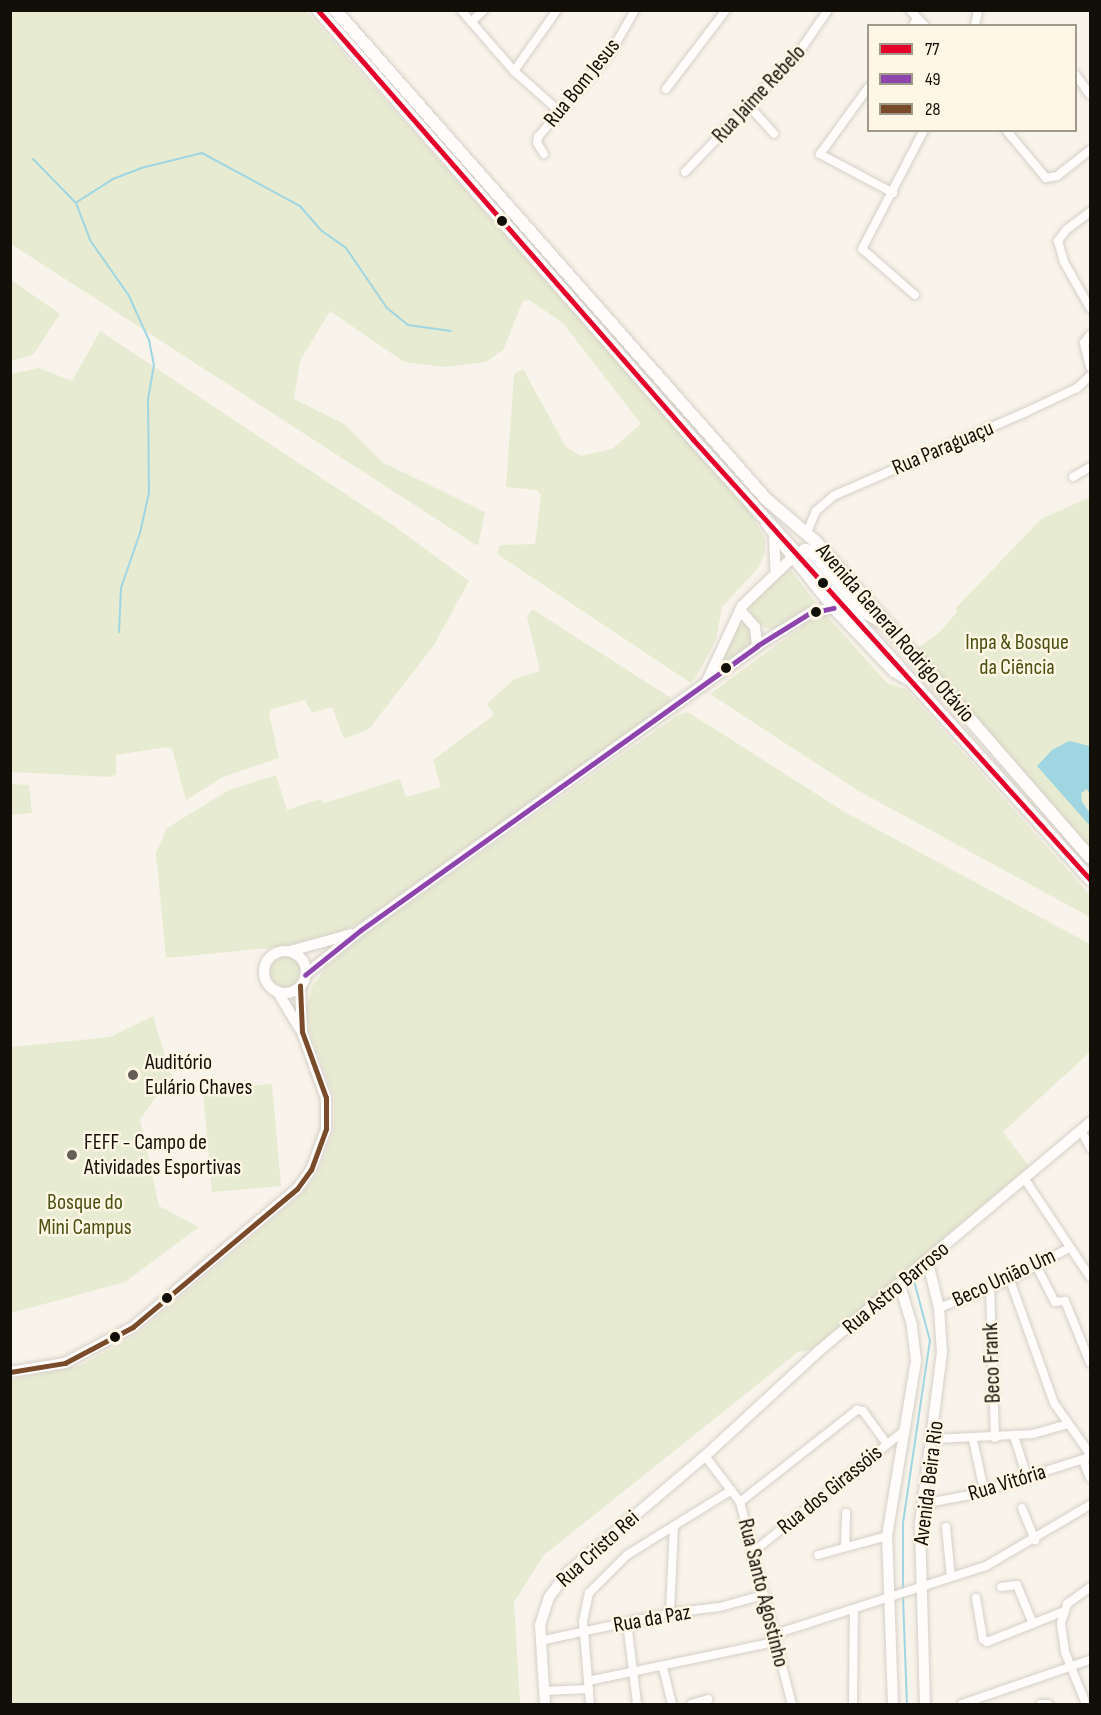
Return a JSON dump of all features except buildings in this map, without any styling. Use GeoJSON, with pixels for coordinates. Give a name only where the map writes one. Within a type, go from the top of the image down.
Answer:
{"type":"FeatureCollection","features":[{"type":"Feature","properties":{"kind":"main road","name":"Avenida General Rodrigo Otávio"},"geometry":{"type":"LineString","coordinates":[[318,10],[693,439],[756,505],[795,557],[917,684],[1090,879]]}},
{"type":"Feature","properties":{"kind":"main road","name":"Avenida General Rodrigo Otávio"},"geometry":{"type":"LineString","coordinates":[[334,10],[751,482],[807,532],[1090,857]]}},
{"type":"Feature","properties":{"kind":"main road"},"geometry":{"type":"LineString","coordinates":[[795,557],[812,552],[866,613],[888,624]]}},
{"type":"Feature","properties":{"kind":"street"},"geometry":{"type":"LineString","coordinates":[[461,10],[514,71],[558,110]]}},
{"type":"Feature","properties":{"kind":"street"},"geometry":{"type":"LineString","coordinates":[[471,22],[484,10]]}},
{"type":"Feature","properties":{"kind":"street"},"geometry":{"type":"LineString","coordinates":[[514,71],[557,10]]}},
{"type":"Feature","properties":{"kind":"street","name":"Rua Bom Jesus"},"geometry":{"type":"LineString","coordinates":[[544,154],[536,140],[558,110],[612,50],[635,10]]}},
{"type":"Feature","properties":{"kind":"street"},"geometry":{"type":"LineString","coordinates":[[666,89],[726,10]]}},
{"type":"Feature","properties":{"kind":"street","name":"Rua Jaime Rebelo"},"geometry":{"type":"LineString","coordinates":[[684,172],[750,106],[810,39],[828,10]]}},
{"type":"Feature","properties":{"kind":"street"},"geometry":{"type":"LineString","coordinates":[[910,10],[915,22]]}},
{"type":"Feature","properties":{"kind":"street"},"geometry":{"type":"LineString","coordinates":[[1087,84],[1090,95]]}},
{"type":"Feature","properties":{"kind":"street"},"geometry":{"type":"LineString","coordinates":[[867,89],[830,137],[821,151],[822,157],[893,193]]}},
{"type":"Feature","properties":{"kind":"street"},"geometry":{"type":"LineString","coordinates":[[750,106],[774,134]]}},
{"type":"Feature","properties":{"kind":"street"},"geometry":{"type":"LineString","coordinates":[[915,295],[862,249],[923,132]]}},
{"type":"Feature","properties":{"kind":"street"},"geometry":{"type":"LineString","coordinates":[[1008,132],[1046,178],[1057,176],[1090,150]]}},
{"type":"Feature","properties":{"kind":"street"},"geometry":{"type":"LineString","coordinates":[[1090,212],[1066,230],[1058,241],[1064,262],[1090,308]]}},
{"type":"Feature","properties":{"kind":"street"},"geometry":{"type":"LineString","coordinates":[[1090,335],[1084,343],[1090,367]]}},
{"type":"Feature","properties":{"kind":"street","name":"Rua Paraguaçu"},"geometry":{"type":"LineString","coordinates":[[807,532],[816,511],[833,496],[1026,412],[1077,388],[1090,376]]}},
{"type":"Feature","properties":{"kind":"street"},"geometry":{"type":"LineString","coordinates":[[1073,477],[1090,467]]}},
{"type":"Feature","properties":{"kind":"street","name":"Avenida General Rodrigo Otávio"},"geometry":{"type":"LineString","coordinates":[[756,505],[774,539],[795,557],[833,608],[894,672],[917,684]]}},
{"type":"Feature","properties":{"kind":"street"},"geometry":{"type":"LineString","coordinates":[[774,539],[776,572]]}},
{"type":"Feature","properties":{"kind":"street"},"geometry":{"type":"LineString","coordinates":[[695,694],[714,672],[740,610],[776,572],[795,557]]}},
{"type":"Feature","properties":{"kind":"street"},"geometry":{"type":"LineString","coordinates":[[302,1032],[300,986],[305,975],[361,930],[695,694],[773,635],[810,613],[833,608]]}},
{"type":"Feature","properties":{"kind":"street"},"geometry":{"type":"LineString","coordinates":[[740,610],[755,627],[773,635]]}},
{"type":"Feature","properties":{"kind":"street"},"geometry":{"type":"LineString","coordinates":[[755,627],[757,646]]}},
{"type":"Feature","properties":{"kind":"street"},"geometry":{"type":"LineString","coordinates":[[10,1372],[65,1363],[133,1327],[297,1189],[321,1150],[327,1114],[326,1098],[302,1032],[277,991],[268,984],[264,969],[275,953],[361,930]]}},
{"type":"Feature","properties":{"kind":"street"},"geometry":{"type":"LineString","coordinates":[[288,951],[300,957],[305,975]]}},
{"type":"Feature","properties":{"kind":"street"},"geometry":{"type":"LineString","coordinates":[[277,991],[289,992],[300,986]]}},
{"type":"Feature","properties":{"kind":"street"},"geometry":{"type":"LineString","coordinates":[[1086,1127],[1090,1148]]}},
{"type":"Feature","properties":{"kind":"street","name":"Rua Astro Barroso"},"geometry":{"type":"LineString","coordinates":[[705,1456],[820,1350],[928,1263],[1086,1127]]}},
{"type":"Feature","properties":{"kind":"street"},"geometry":{"type":"LineString","coordinates":[[1024,1178],[1090,1277]]}},
{"type":"Feature","properties":{"kind":"street","name":"Beco União Um"},"geometry":{"type":"LineString","coordinates":[[939,1308],[1010,1280],[1069,1248]]}},
{"type":"Feature","properties":{"kind":"street","name":"Avenida Beira Rio"},"geometry":{"type":"LineString","coordinates":[[925,1704],[920,1586],[922,1504],[941,1383],[939,1308],[928,1263]]}},
{"type":"Feature","properties":{"kind":"street"},"geometry":{"type":"LineString","coordinates":[[1036,1267],[1055,1302],[1065,1301],[1090,1363]]}},
{"type":"Feature","properties":{"kind":"street"},"geometry":{"type":"LineString","coordinates":[[1010,1280],[1054,1403],[1088,1457],[1090,1478]]}},
{"type":"Feature","properties":{"kind":"street","name":"Avenida Beira Rio"},"geometry":{"type":"LineString","coordinates":[[893,1704],[894,1596],[888,1536],[916,1360],[912,1324],[900,1286]]}},
{"type":"Feature","properties":{"kind":"street","name":"Beco Frank"},"geometry":{"type":"LineString","coordinates":[[990,1287],[995,1438]]}},
{"type":"Feature","properties":{"kind":"street"},"geometry":{"type":"LineString","coordinates":[[740,1502],[857,1410],[863,1411],[887,1444]]}},
{"type":"Feature","properties":{"kind":"street"},"geometry":{"type":"LineString","coordinates":[[934,1438],[973,1440],[995,1438],[1068,1424]]}},
{"type":"Feature","properties":{"kind":"street","name":"Rua dos Girassóis"},"geometry":{"type":"LineString","coordinates":[[754,1551],[906,1430]]}},
{"type":"Feature","properties":{"kind":"street"},"geometry":{"type":"LineString","coordinates":[[1014,1436],[1027,1477]]}},
{"type":"Feature","properties":{"kind":"street"},"geometry":{"type":"LineString","coordinates":[[973,1440],[984,1490]]}},
{"type":"Feature","properties":{"kind":"street","name":"Rua Santo Agostinho"},"geometry":{"type":"LineString","coordinates":[[705,1456],[740,1502],[754,1551],[773,1639],[792,1704]]}},
{"type":"Feature","properties":{"kind":"street","name":"Rua Cristo Rei"},"geometry":{"type":"LineString","coordinates":[[545,1704],[540,1641],[544,1610],[567,1573],[705,1456]]}},
{"type":"Feature","properties":{"kind":"street","name":"Rua Vitória"},"geometry":{"type":"LineString","coordinates":[[922,1504],[984,1490],[1088,1457]]}},
{"type":"Feature","properties":{"kind":"street"},"geometry":{"type":"LineString","coordinates":[[590,1704],[584,1606],[599,1580],[627,1555],[732,1490]]}},
{"type":"Feature","properties":{"kind":"street"},"geometry":{"type":"LineString","coordinates":[[544,1691],[589,1685],[773,1639],[920,1586],[998,1561],[1090,1505]]}},
{"type":"Feature","properties":{"kind":"street"},"geometry":{"type":"LineString","coordinates":[[1022,1508],[1035,1540]]}},
{"type":"Feature","properties":{"kind":"street"},"geometry":{"type":"LineString","coordinates":[[845,1547],[846,1513]]}},
{"type":"Feature","properties":{"kind":"street"},"geometry":{"type":"LineString","coordinates":[[670,1613],[674,1526]]}},
{"type":"Feature","properties":{"kind":"street"},"geometry":{"type":"LineString","coordinates":[[946,1527],[951,1576]]}},
{"type":"Feature","properties":{"kind":"street"},"geometry":{"type":"LineString","coordinates":[[818,1555],[888,1536]]}},
{"type":"Feature","properties":{"kind":"street"},"geometry":{"type":"LineString","coordinates":[[1000,1587],[1017,1585],[1033,1623]]}},
{"type":"Feature","properties":{"kind":"street"},"geometry":{"type":"LineString","coordinates":[[1086,1704],[1070,1667],[1061,1634],[1062,1612],[1071,1599],[1090,1587]]}},
{"type":"Feature","properties":{"kind":"street","name":"Rua da Paz"},"geometry":{"type":"LineString","coordinates":[[540,1641],[584,1634],[670,1613],[720,1607],[763,1595]]}},
{"type":"Feature","properties":{"kind":"street"},"geometry":{"type":"LineString","coordinates":[[976,1598],[982,1639],[992,1643],[1062,1612]]}},
{"type":"Feature","properties":{"kind":"street"},"geometry":{"type":"LineString","coordinates":[[853,1704],[854,1610]]}},
{"type":"Feature","properties":{"kind":"street"},"geometry":{"type":"LineString","coordinates":[[627,1622],[637,1704]]}},
{"type":"Feature","properties":{"kind":"street"},"geometry":{"type":"LineString","coordinates":[[962,1704],[1090,1660]]}},
{"type":"Feature","properties":{"kind":"street"},"geometry":{"type":"LineString","coordinates":[[663,1668],[672,1704]]}},
{"type":"Feature","properties":{"kind":"street"},"geometry":{"type":"LineString","coordinates":[[691,1704],[708,1699]]}},
{"type":"Feature","properties":{"kind":"green space"},"geometry":{"type":"Polygon","coordinates":[[[14,11],[306,11],[748,508],[765,539],[765,553],[758,568],[722,607],[716,640],[691,683],[497,554],[500,545],[535,544],[541,495],[537,490],[506,487],[514,374],[523,369],[566,447],[581,456],[612,449],[641,424],[563,323],[529,300],[523,301],[503,350],[486,362],[445,367],[404,362],[330,311],[300,361],[294,399],[344,424],[382,462],[485,512],[478,546],[11,244],[10,14],[14,11]]]}},
{"type":"Feature","properties":{"kind":"green space"},"geometry":{"type":"Polygon","coordinates":[[[10,279],[60,314],[33,355],[11,361],[10,279]]]}},
{"type":"Feature","properties":{"kind":"green space"},"geometry":{"type":"Polygon","coordinates":[[[100,331],[394,526],[469,581],[434,645],[369,729],[344,739],[332,707],[312,713],[305,700],[271,709],[269,714],[279,758],[223,777],[186,800],[172,749],[167,747],[116,755],[116,774],[110,777],[11,772],[11,374],[39,368],[72,381],[100,331]]]}},
{"type":"Feature","properties":{"kind":"green space","name":"Inpa & Bosque da Ciência"},"geometry":{"type":"Polygon","coordinates":[[[1090,497],[1090,850],[916,649],[940,632],[957,612],[956,608],[1041,519],[1090,497]]]}},
{"type":"Feature","properties":{"kind":"green space"},"geometry":{"type":"Polygon","coordinates":[[[790,569],[816,603],[774,629],[765,628],[753,620],[748,603],[790,569]]]}},
{"type":"Feature","properties":{"kind":"green space"},"geometry":{"type":"Polygon","coordinates":[[[532,609],[671,698],[669,704],[358,924],[331,936],[280,947],[166,958],[156,853],[167,828],[229,790],[276,775],[287,810],[320,799],[325,803],[400,779],[406,797],[441,787],[433,760],[494,715],[487,704],[514,679],[540,671],[527,617],[532,609]]]}},
{"type":"Feature","properties":{"kind":"green space"},"geometry":{"type":"Polygon","coordinates":[[[827,616],[887,683],[906,689],[1090,895],[1090,917],[857,790],[710,694],[808,622],[827,616]]]}},
{"type":"Feature","properties":{"kind":"green space"},"geometry":{"type":"Polygon","coordinates":[[[740,621],[751,629],[753,647],[717,669],[740,621]]]}},
{"type":"Feature","properties":{"kind":"green space"},"geometry":{"type":"Polygon","coordinates":[[[688,712],[843,811],[1090,944],[1090,1052],[1003,1132],[1029,1166],[812,1350],[798,1352],[544,1555],[514,1602],[520,1704],[11,1704],[11,1380],[81,1365],[137,1334],[302,1194],[318,1174],[334,1130],[334,1097],[310,1033],[306,1010],[312,987],[326,967],[367,933],[678,715],[688,712]]]}},
{"type":"Feature","properties":{"kind":"green space"},"geometry":{"type":"Polygon","coordinates":[[[11,784],[29,785],[32,813],[11,815],[11,784]]]}},
{"type":"Feature","properties":{"kind":"green space"},"geometry":{"type":"Polygon","coordinates":[[[285,957],[295,962],[300,972],[295,982],[285,987],[275,982],[270,972],[275,962],[285,957]]]}},
{"type":"Feature","properties":{"kind":"green space","name":"Bosque do Mini Campus"},"geometry":{"type":"Polygon","coordinates":[[[153,1016],[171,1075],[140,1120],[159,1206],[199,1227],[125,1282],[11,1313],[11,1047],[110,1037],[153,1016]]]}},
{"type":"Feature","properties":{"kind":"green space"},"geometry":{"type":"Polygon","coordinates":[[[272,1084],[281,1186],[212,1192],[203,1090],[272,1084]]]}},
{"type":"Feature","properties":{"kind":"water"},"geometry":{"type":"Polygon","coordinates":[[[1069,741],[1090,746],[1090,796],[1087,789],[1081,793],[1082,802],[1090,813],[1090,826],[1037,766],[1052,750],[1069,741]]]}},
{"type":"Feature","properties":{"kind":"waterway"},"geometry":{"type":"LineString","coordinates":[[77,202],[113,179],[141,168],[202,153],[300,206],[322,231],[346,248],[387,308],[408,325],[451,331]]}},
{"type":"Feature","properties":{"kind":"waterway"},"geometry":{"type":"LineString","coordinates":[[33,159],[76,203],[90,240],[129,296],[149,340],[154,365],[148,398],[149,493],[140,533],[121,588],[119,632]]}},
{"type":"Feature","properties":{"kind":"waterway"},"geometry":{"type":"LineString","coordinates":[[903,1591],[903,1523],[930,1341],[913,1277]]}},
{"type":"Feature","properties":{"kind":"waterway"},"geometry":{"type":"LineString","coordinates":[[903,1597],[907,1704]]}},
{"type":"Feature","properties":{"kind":"transit line","name":"77"},"geometry":{"type":"LineString","coordinates":[[318,10],[693,439],[1090,879]]}},
{"type":"Feature","properties":{"kind":"transit line","name":"49"},"geometry":{"type":"LineString","coordinates":[[305,975],[361,930],[757,646],[810,613],[833,608]]}},
{"type":"Feature","properties":{"kind":"transit line","name":"28"},"geometry":{"type":"LineString","coordinates":[[10,1372],[65,1363],[133,1327],[297,1189],[311,1170],[326,1129],[326,1098],[302,1032],[300,986]]}},
{"type":"Feature","properties":{"kind":"place","name":"Auditório Eulário Chaves"},"geometry":{"type":"Point","coordinates":[133,1075]}},
{"type":"Feature","properties":{"kind":"place","name":"FEFF - Campo de Atividades Esportivas"},"geometry":{"type":"Point","coordinates":[72,1155]}}]}
